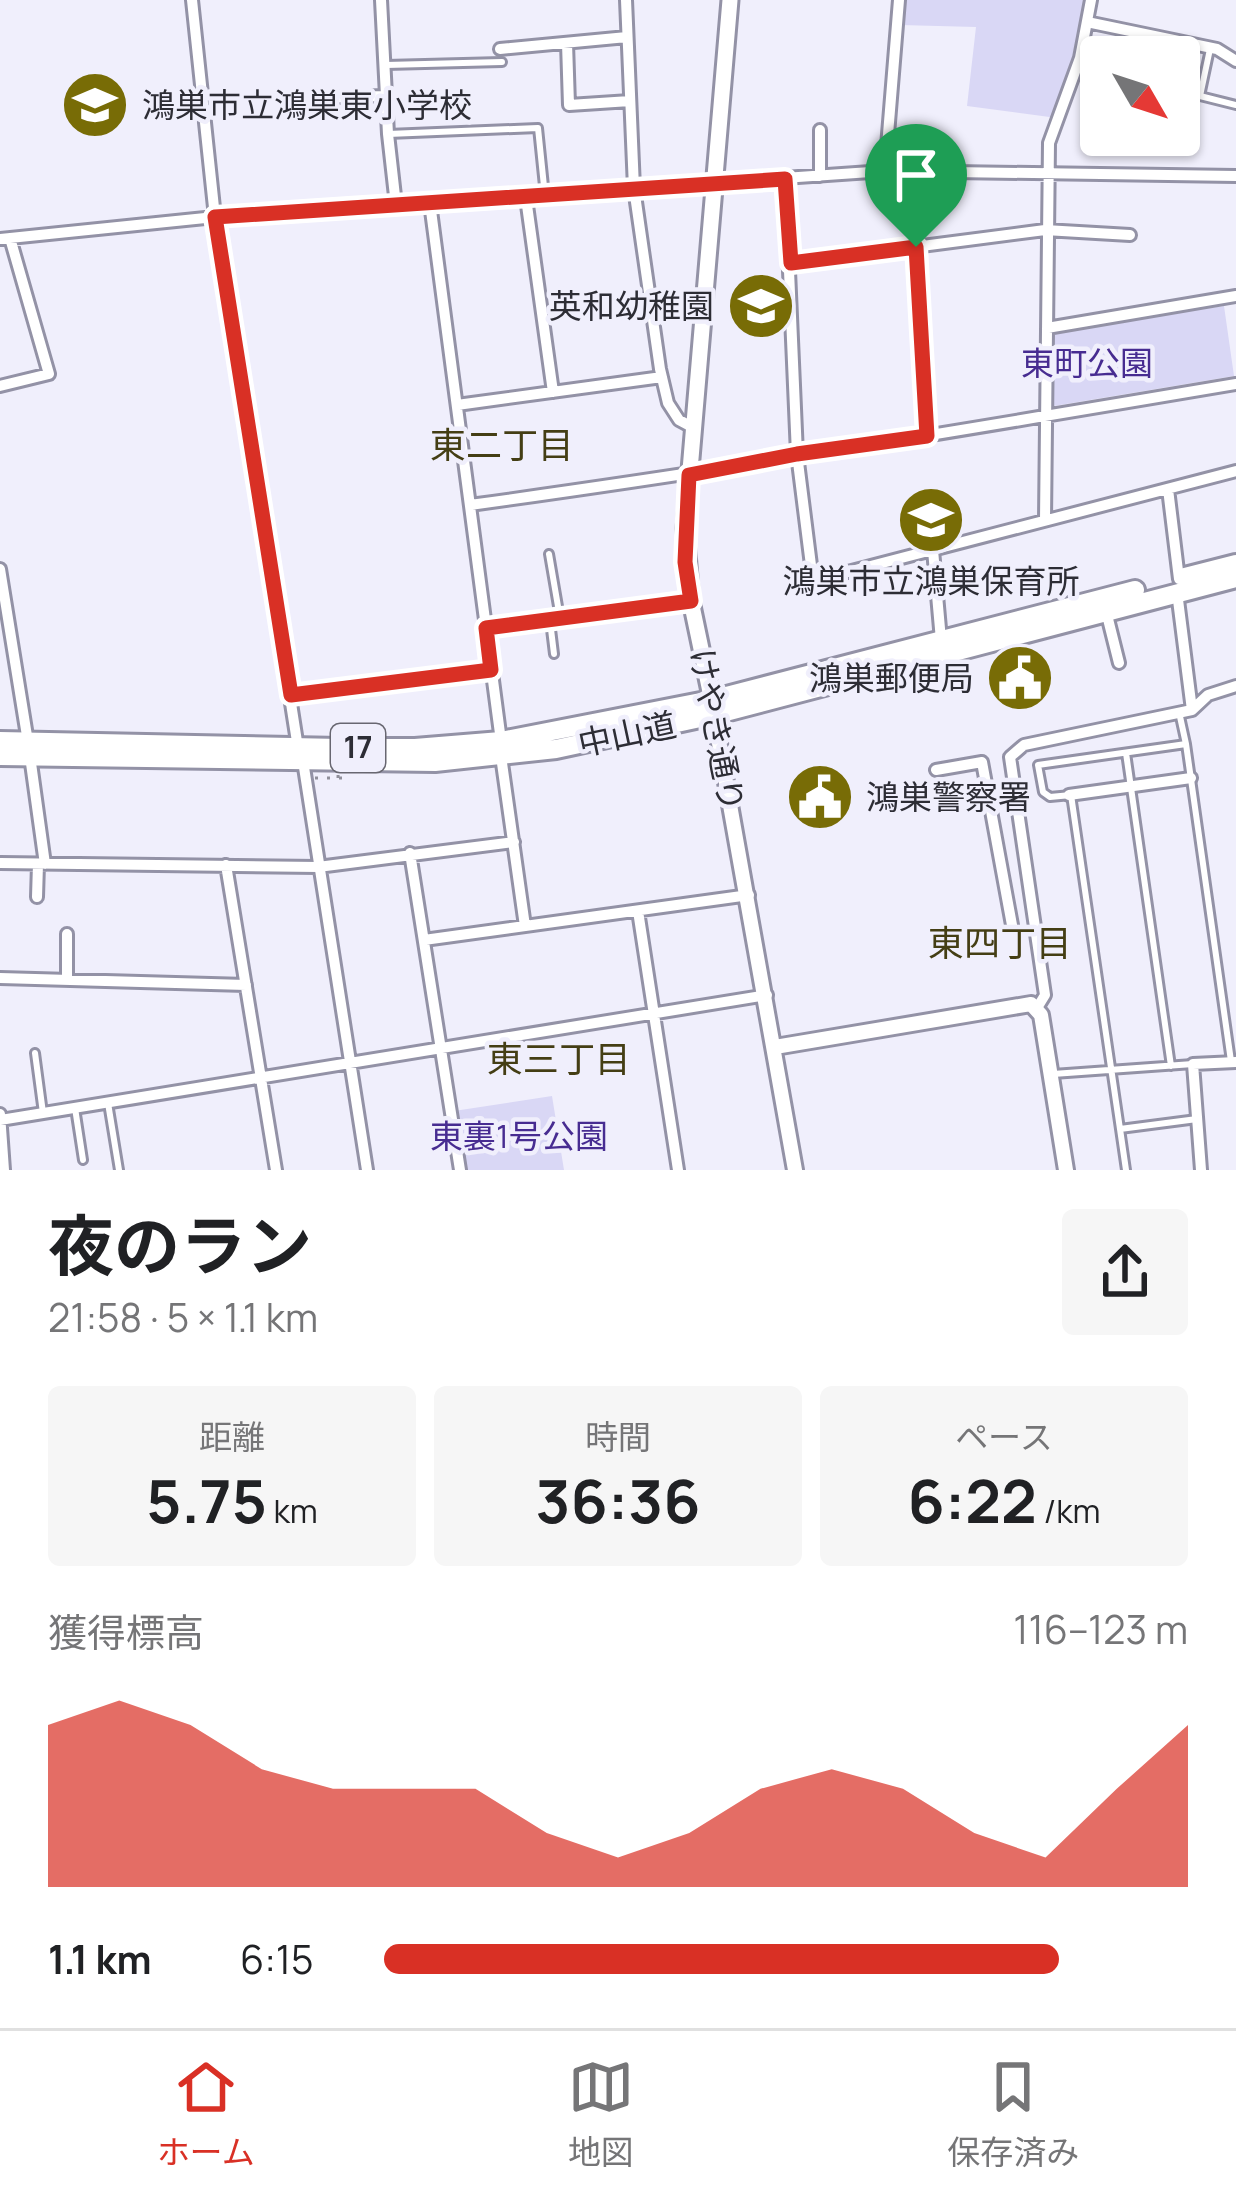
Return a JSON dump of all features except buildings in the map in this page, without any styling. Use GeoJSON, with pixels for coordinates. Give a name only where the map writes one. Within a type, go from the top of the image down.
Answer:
{"type":"FeatureCollection","features":[{"type":"Feature","properties":{"kind":"highway","name":"中山道"},"geometry":{"type":"LineString","coordinates":[[713,707],[1106,611],[1236,564]]}},
{"type":"Feature","properties":{"kind":"highway","name":"中山道"},"geometry":{"type":"LineString","coordinates":[[0,741],[29,749],[305,762],[415,748],[501,748],[621,738],[941,640],[1178,585],[1236,578]]}},
{"type":"Feature","properties":{"kind":"highway","name":"中山道"},"geometry":{"type":"LineString","coordinates":[[0,756],[29,749]]}},
{"type":"Feature","properties":{"kind":"main road","name":"けやき通り"},"geometry":{"type":"LineString","coordinates":[[713,707],[685,562],[730,0]]}},
{"type":"Feature","properties":{"kind":"street"},"geometry":{"type":"LineString","coordinates":[[192,0],[215,217],[367,1170]]}},
{"type":"Feature","properties":{"kind":"street"},"geometry":{"type":"LineString","coordinates":[[381,0],[396,205]]}},
{"type":"Feature","properties":{"kind":"street"},"geometry":{"type":"LineString","coordinates":[[626,0],[634,188],[662,377],[668,403],[679,421],[694,428]]}},
{"type":"Feature","properties":{"kind":"street"},"geometry":{"type":"LineString","coordinates":[[885,171],[899,0]]}},
{"type":"Feature","properties":{"kind":"street"},"geometry":{"type":"LineString","coordinates":[[1046,520],[1049,142],[1080,58],[1090,0]]}},
{"type":"Feature","properties":{"kind":"street"},"geometry":{"type":"LineString","coordinates":[[1087,22],[1210,47],[1236,61]]}},
{"type":"Feature","properties":{"kind":"street"},"geometry":{"type":"LineString","coordinates":[[501,56],[627,37]]}},
{"type":"Feature","properties":{"kind":"street"},"geometry":{"type":"LineString","coordinates":[[567,43],[569,105],[630,101]]}},
{"type":"Feature","properties":{"kind":"street"},"geometry":{"type":"LineString","coordinates":[[311,98],[386,96]]}},
{"type":"Feature","properties":{"kind":"street"},"geometry":{"type":"LineString","coordinates":[[820,130],[820,176]]}},
{"type":"Feature","properties":{"kind":"street"},"geometry":{"type":"LineString","coordinates":[[0,386],[49,374],[5,238],[215,217],[885,171],[1236,176]]}},
{"type":"Feature","properties":{"kind":"street"},"geometry":{"type":"LineString","coordinates":[[785,179],[797,454],[814,581],[1236,471]]}},
{"type":"Feature","properties":{"kind":"street"},"geometry":{"type":"LineString","coordinates":[[526,198],[553,392]]}},
{"type":"Feature","properties":{"kind":"street"},"geometry":{"type":"LineString","coordinates":[[430,203],[525,926]]}},
{"type":"Feature","properties":{"kind":"street"},"geometry":{"type":"LineString","coordinates":[[791,263],[1045,230],[1130,235]]}},
{"type":"Feature","properties":{"kind":"street"},"geometry":{"type":"LineString","coordinates":[[916,247],[927,436]]}},
{"type":"Feature","properties":{"kind":"street"},"geometry":{"type":"LineString","coordinates":[[1046,328],[1236,296]]}},
{"type":"Feature","properties":{"kind":"street"},"geometry":{"type":"LineString","coordinates":[[457,405],[662,377]]}},
{"type":"Feature","properties":{"kind":"street"},"geometry":{"type":"LineString","coordinates":[[470,506],[689,475],[1236,383]]}},
{"type":"Feature","properties":{"kind":"street"},"geometry":{"type":"LineString","coordinates":[[1168,488],[1186,711]]}},
{"type":"Feature","properties":{"kind":"street"},"geometry":{"type":"LineString","coordinates":[[933,550],[941,640]]}},
{"type":"Feature","properties":{"kind":"street"},"geometry":{"type":"LineString","coordinates":[[0,572],[29,749],[42,864],[37,898]]}},
{"type":"Feature","properties":{"kind":"street"},"geometry":{"type":"LineString","coordinates":[[486,628],[691,601]]}},
{"type":"Feature","properties":{"kind":"street"},"geometry":{"type":"LineString","coordinates":[[1106,611],[1119,663]]}},
{"type":"Feature","properties":{"kind":"street"},"geometry":{"type":"LineString","coordinates":[[0,652],[14,650]]}},
{"type":"Feature","properties":{"kind":"street"},"geometry":{"type":"LineString","coordinates":[[291,695],[491,670]]}},
{"type":"Feature","properties":{"kind":"street"},"geometry":{"type":"LineString","coordinates":[[1066,1170],[1037,1008],[1045,995],[1010,757],[1024,745],[1186,711],[1208,694],[1236,686]]}},
{"type":"Feature","properties":{"kind":"street","name":"けやき通り"},"geometry":{"type":"LineString","coordinates":[[713,707],[795,1170]]}},
{"type":"Feature","properties":{"kind":"street"},"geometry":{"type":"LineString","coordinates":[[936,770],[982,762],[1012,925]]}},
{"type":"Feature","properties":{"kind":"street"},"geometry":{"type":"LineString","coordinates":[[1069,795],[1191,778]]}},
{"type":"Feature","properties":{"kind":"street"},"geometry":{"type":"LineString","coordinates":[[0,863],[317,867],[514,842]]}},
{"type":"Feature","properties":{"kind":"street"},"geometry":{"type":"LineString","coordinates":[[410,853],[460,1170]]}},
{"type":"Feature","properties":{"kind":"street"},"geometry":{"type":"LineString","coordinates":[[226,865],[276,1170]]}},
{"type":"Feature","properties":{"kind":"street"},"geometry":{"type":"LineString","coordinates":[[1003,874],[1027,871]]}},
{"type":"Feature","properties":{"kind":"street"},"geometry":{"type":"LineString","coordinates":[[424,940],[749,895]]}},
{"type":"Feature","properties":{"kind":"street"},"geometry":{"type":"LineString","coordinates":[[638,911],[678,1170]]}},
{"type":"Feature","properties":{"kind":"street"},"geometry":{"type":"LineString","coordinates":[[67,934],[67,980]]}},
{"type":"Feature","properties":{"kind":"street"},"geometry":{"type":"LineString","coordinates":[[0,978],[246,985]]}},
{"type":"Feature","properties":{"kind":"street"},"geometry":{"type":"LineString","coordinates":[[4,1170],[0,1118],[766,995]]}},
{"type":"Feature","properties":{"kind":"street"},"geometry":{"type":"LineString","coordinates":[[775,1047],[1031,1004],[1037,1008]]}},
{"type":"Feature","properties":{"kind":"street"},"geometry":{"type":"LineString","coordinates":[[1201,1170],[1193,1064],[1234,1062]]}},
{"type":"Feature","properties":{"kind":"lane"},"geometry":{"type":"LineString","coordinates":[[1210,47],[1199,97],[1236,105]]}},
{"type":"Feature","properties":{"kind":"lane"},"geometry":{"type":"LineString","coordinates":[[386,65],[501,56]]}},
{"type":"Feature","properties":{"kind":"lane"},"geometry":{"type":"LineString","coordinates":[[388,134],[538,128],[545,196]]}},
{"type":"Feature","properties":{"kind":"lane"},"geometry":{"type":"LineString","coordinates":[[549,554],[554,654]]}},
{"type":"Feature","properties":{"kind":"lane"},"geometry":{"type":"LineString","coordinates":[[1186,711],[1186,744],[1234,1062]]}},
{"type":"Feature","properties":{"kind":"lane"},"geometry":{"type":"LineString","coordinates":[[1126,1170],[1069,795],[1043,793],[1038,765],[1186,744]]}},
{"type":"Feature","properties":{"kind":"lane"},"geometry":{"type":"LineString","coordinates":[[1126,753],[1171,1066]]}},
{"type":"Feature","properties":{"kind":"lane"},"geometry":{"type":"LineString","coordinates":[[35,1054],[44,1113]]}},
{"type":"Feature","properties":{"kind":"lane"},"geometry":{"type":"LineString","coordinates":[[1051,1075],[1193,1064]]}},
{"type":"Feature","properties":{"kind":"lane"},"geometry":{"type":"LineString","coordinates":[[108,1102],[119,1170]]}},
{"type":"Feature","properties":{"kind":"lane"},"geometry":{"type":"LineString","coordinates":[[75,1108],[83,1160]]}},
{"type":"Feature","properties":{"kind":"lane"},"geometry":{"type":"LineString","coordinates":[[1120,1129],[1197,1119]]}},
{"type":"Feature","properties":{"kind":"path"},"geometry":{"type":"LineString","coordinates":[[338,778],[339,734]]}},
{"type":"Feature","properties":{"kind":"path"},"geometry":{"type":"LineString","coordinates":[[305,762],[338,778],[362,778]]}},
{"type":"Feature","properties":{"kind":"green space"},"geometry":{"type":"Polygon","coordinates":[[[901,0],[1091,0],[1084,36],[1080,36],[1080,58],[1057,118],[967,106],[976,27],[900,25],[901,0]]]}},
{"type":"Feature","properties":{"kind":"green space","name":"東町公園"},"geometry":{"type":"Polygon","coordinates":[[[1224,306],[1234,376],[1054,406],[1048,400],[1055,330],[1224,306]]]}},
{"type":"Feature","properties":{"kind":"green space","name":"東裏1号公園"},"geometry":{"type":"Polygon","coordinates":[[[552,1096],[564,1170],[464,1170],[454,1111],[552,1096]]]}},
{"type":"Feature","properties":{"kind":"place","name":"鴻巣市立鴻巣東小学校"},"geometry":{"type":"Point","coordinates":[95,105]}},
{"type":"Feature","properties":{"kind":"place","name":"英和幼稚園"},"geometry":{"type":"Point","coordinates":[761,306]}},
{"type":"Feature","properties":{"kind":"place","name":"鴻巣市立鴻巣保育所"},"geometry":{"type":"Point","coordinates":[931,520]}},
{"type":"Feature","properties":{"kind":"place","name":"鴻巣郵便局"},"geometry":{"type":"Point","coordinates":[1020,678]}},
{"type":"Feature","properties":{"kind":"place","name":"鴻巣警察署"},"geometry":{"type":"Point","coordinates":[820,797]}},
{"type":"Feature","properties":{"kind":"district","name":"東二丁目"},"geometry":{"type":"Point","coordinates":[502,445]}},
{"type":"Feature","properties":{"kind":"district","name":"東四丁目"},"geometry":{"type":"Point","coordinates":[1000,943]}},
{"type":"Feature","properties":{"kind":"district","name":"東三丁目"},"geometry":{"type":"Point","coordinates":[559,1059]}},
{"type":"Feature","properties":{"kind":"route"},"geometry":{"type":"LineString","coordinates":[[785,179],[791,263],[916,247],[927,436],[689,475],[685,562],[691,601],[486,628],[491,670],[291,695],[215,217],[785,179]]}}]}
